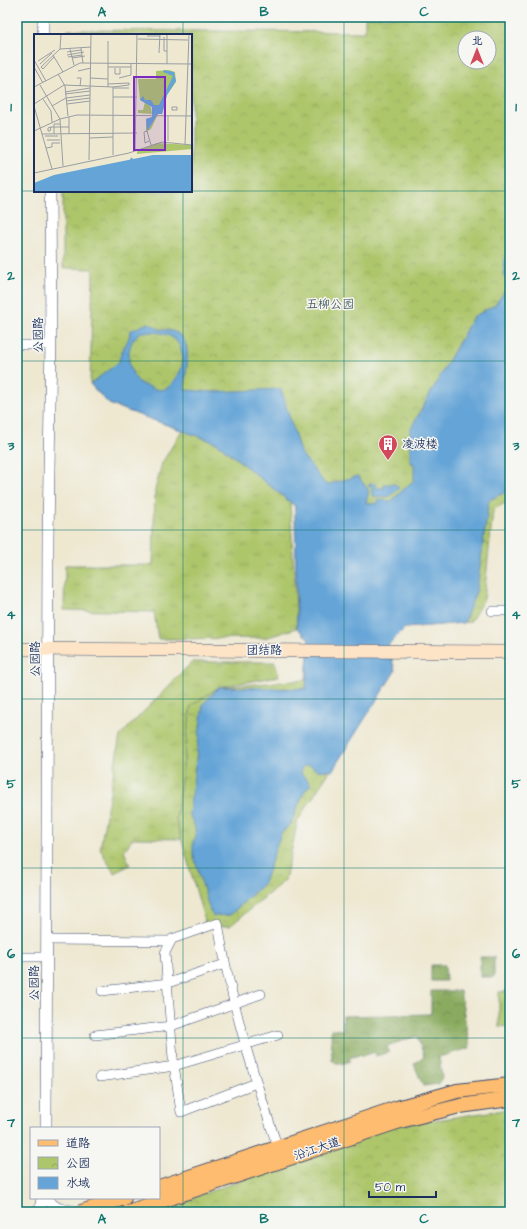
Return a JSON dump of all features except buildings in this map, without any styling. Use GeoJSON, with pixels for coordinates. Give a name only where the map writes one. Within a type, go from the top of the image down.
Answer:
{"type":"FeatureCollection","features":[{"type":"Feature","properties":{"kind":"main road","name":"团结路"},"geometry":{"type":"LineString","coordinates":[[17,649],[46,654]]}},
{"type":"Feature","properties":{"kind":"main road","name":"团结路"},"geometry":{"type":"LineString","coordinates":[[420,656],[510,652]]}},
{"type":"Feature","properties":{"kind":"main road","name":"团结路"},"geometry":{"type":"LineString","coordinates":[[17,658],[46,654],[296,655],[420,656],[510,661]]}},
{"type":"Feature","properties":{"kind":"main road","name":"沿江大道"},"geometry":{"type":"LineString","coordinates":[[160,1187],[397,1108],[457,1091],[510,1085]]}},
{"type":"Feature","properties":{"kind":"main road","name":"沿江大道"},"geometry":{"type":"LineString","coordinates":[[128,1212],[400,1121],[460,1106],[510,1099]]}},
{"type":"Feature","properties":{"kind":"main road"},"geometry":{"type":"LineString","coordinates":[[83,1211],[121,1199]]}},
{"type":"Feature","properties":{"kind":"street"},"geometry":{"type":"LineString","coordinates":[[43,17],[43,34]]}},
{"type":"Feature","properties":{"kind":"street"},"geometry":{"type":"LineString","coordinates":[[49,17],[49,34]]}},
{"type":"Feature","properties":{"kind":"street"},"geometry":{"type":"LineString","coordinates":[[17,345],[49,345],[46,192]]}},
{"type":"Feature","properties":{"kind":"street","name":"公园路"},"geometry":{"type":"LineString","coordinates":[[46,1127],[45,957],[48,940],[46,654],[50,192]]}},
{"type":"Feature","properties":{"kind":"street"},"geometry":{"type":"LineString","coordinates":[[492,611],[510,611]]}},
{"type":"Feature","properties":{"kind":"street"},"geometry":{"type":"LineString","coordinates":[[42,1127],[45,957],[46,654]]}},
{"type":"Feature","properties":{"kind":"street"},"geometry":{"type":"LineString","coordinates":[[256,1083],[181,1112],[174,1066],[165,953],[172,939],[218,923],[225,964],[245,1046],[278,1148]]}},
{"type":"Feature","properties":{"kind":"street"},"geometry":{"type":"LineString","coordinates":[[48,940],[171,941]]}},
{"type":"Feature","properties":{"kind":"street"},"geometry":{"type":"LineString","coordinates":[[17,957],[45,957]]}},
{"type":"Feature","properties":{"kind":"street"},"geometry":{"type":"LineString","coordinates":[[102,991],[168,983],[225,964]]}},
{"type":"Feature","properties":{"kind":"street"},"geometry":{"type":"LineString","coordinates":[[95,1035],[171,1026],[261,994]]}},
{"type":"Feature","properties":{"kind":"street"},"geometry":{"type":"LineString","coordinates":[[100,1077],[174,1066],[245,1046],[278,1034]]}},
{"type":"Feature","properties":{"kind":"street"},"geometry":{"type":"LineString","coordinates":[[40,1212],[42,1199]]}},
{"type":"Feature","properties":{"kind":"street"},"geometry":{"type":"LineString","coordinates":[[49,1199],[55,1207],[64,1210],[83,1211]]}},
{"type":"Feature","properties":{"kind":"green space","name":"五柳公园"},"geometry":{"type":"Polygon","coordinates":[[[365,17],[510,17],[510,500],[493,510],[484,599],[470,622],[405,628],[388,645],[395,671],[298,820],[285,880],[230,926],[206,926],[176,820],[191,706],[219,687],[306,680],[309,639],[297,628],[295,506],[217,443],[109,404],[90,384],[93,269],[63,268],[63,192],[192,192],[192,34],[67,34],[68,30],[365,32],[365,17]]]}},
{"type":"Feature","properties":{"kind":"green space"},"geometry":{"type":"Polygon","coordinates":[[[182,430],[217,443],[290,502],[297,628],[265,638],[158,639],[154,612],[64,610],[65,565],[153,565],[155,490],[162,463],[182,430]]]}},
{"type":"Feature","properties":{"kind":"green space"},"geometry":{"type":"Polygon","coordinates":[[[192,662],[275,662],[279,676],[219,687],[191,706],[176,820],[181,839],[133,838],[124,851],[130,865],[114,873],[100,849],[120,736],[192,662]]]}},
{"type":"Feature","properties":{"kind":"green space"},"geometry":{"type":"Polygon","coordinates":[[[480,957],[494,957],[494,977],[480,977],[480,957]]]}},
{"type":"Feature","properties":{"kind":"green space"},"geometry":{"type":"Polygon","coordinates":[[[431,965],[445,965],[446,981],[431,981],[431,965]]]}},
{"type":"Feature","properties":{"kind":"green space"},"geometry":{"type":"Polygon","coordinates":[[[431,991],[460,991],[470,1048],[439,1057],[442,1077],[439,1084],[423,1086],[414,1064],[424,1056],[417,1036],[387,1046],[389,1052],[376,1056],[375,1052],[363,1056],[362,1054],[349,1058],[350,1061],[341,1064],[332,1060],[331,1029],[343,1030],[343,1016],[431,1014],[431,991]]]}},
{"type":"Feature","properties":{"kind":"green space"},"geometry":{"type":"Polygon","coordinates":[[[510,991],[510,1026],[499,1027],[499,992],[510,991]]]}},
{"type":"Feature","properties":{"kind":"green space"},"geometry":{"type":"Polygon","coordinates":[[[510,1109],[510,1212],[154,1212],[386,1127],[510,1109]]]}},
{"type":"Feature","properties":{"kind":"water"},"geometry":{"type":"Polygon","coordinates":[[[510,246],[510,490],[489,500],[477,589],[464,623],[405,628],[388,645],[395,671],[332,771],[317,770],[310,765],[304,766],[301,769],[301,773],[311,784],[304,792],[290,825],[281,833],[264,883],[230,915],[213,916],[210,911],[193,853],[193,841],[196,838],[195,827],[189,814],[203,704],[219,687],[306,689],[309,639],[297,628],[295,506],[217,443],[109,404],[90,384],[119,362],[130,335],[130,331],[148,323],[159,329],[175,332],[186,344],[187,359],[185,390],[215,392],[281,389],[300,452],[326,485],[358,476],[369,491],[366,503],[377,504],[377,500],[391,501],[414,480],[414,463],[410,463],[410,430],[473,317],[495,305],[507,288],[503,265],[510,246]],[[141,332],[132,342],[129,356],[131,370],[134,377],[141,384],[157,390],[165,389],[171,385],[181,369],[183,358],[180,346],[172,337],[161,333],[141,332]]]}},
{"type":"Feature","properties":{"kind":"water"},"geometry":{"type":"Polygon","coordinates":[[[369,484],[376,484],[376,488],[384,488],[384,484],[395,484],[399,488],[389,497],[372,496],[372,487],[369,487],[369,484]]]}},
{"type":"Feature","properties":{"kind":"place","name":"凌波楼"},"geometry":{"type":"Point","coordinates":[388,461]}}]}
